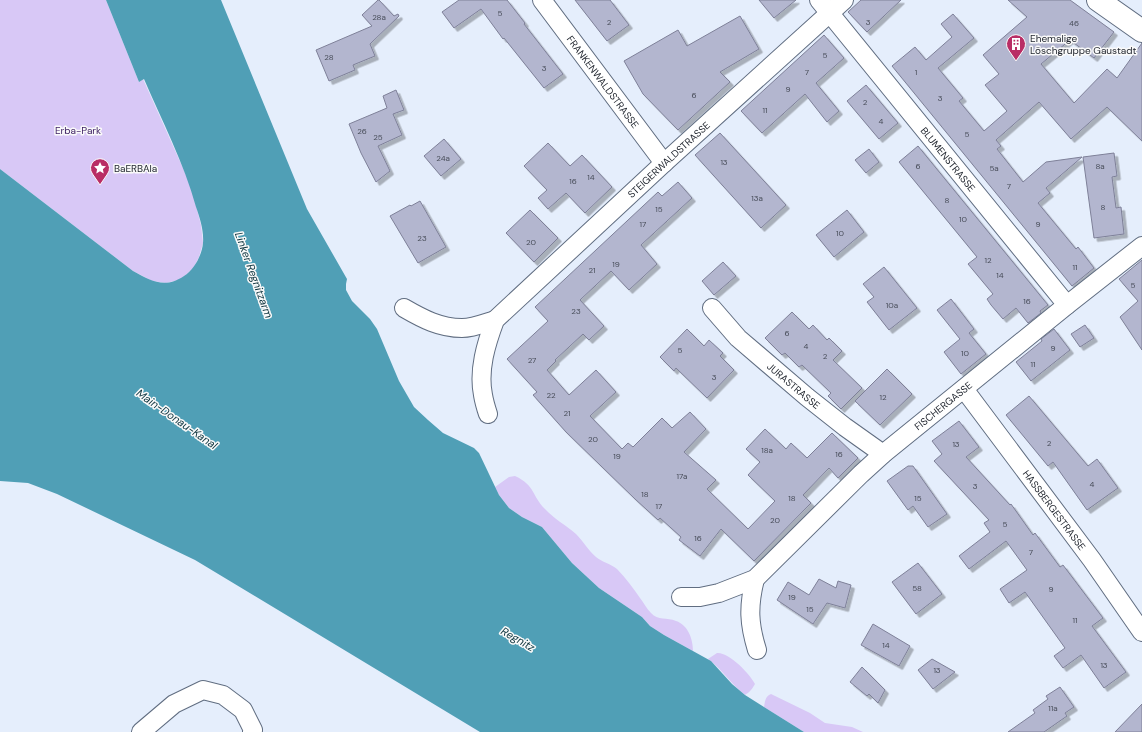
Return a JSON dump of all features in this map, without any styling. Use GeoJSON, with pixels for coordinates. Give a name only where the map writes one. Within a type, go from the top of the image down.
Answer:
{"type":"FeatureCollection","features":[{"type":"Feature","properties":{"kind":"street","name":"FRANKENWALDSTRASSE"},"geometry":{"type":"LineString","coordinates":[[542,0],[664,163]]}},
{"type":"Feature","properties":{"kind":"street","name":"STEIGERWALDSTRASSE"},"geometry":{"type":"LineString","coordinates":[[488,414],[483,395],[482,373],[488,340],[496,320],[664,163],[825,7],[844,0]]}},
{"type":"Feature","properties":{"kind":"street"},"geometry":{"type":"LineString","coordinates":[[1098,0],[1142,31]]}},
{"type":"Feature","properties":{"kind":"street","name":"BLUMENSTRASSE"},"geometry":{"type":"LineString","coordinates":[[825,7],[1067,304]]}},
{"type":"Feature","properties":{"kind":"street","name":"FISCHERGASSE"},"geometry":{"type":"LineString","coordinates":[[682,597],[700,597],[719,594],[756,579],[883,454],[1067,304],[1142,246]]}},
{"type":"Feature","properties":{"kind":"street","name":"STEIGERWALDSTRASSE"},"geometry":{"type":"LineString","coordinates":[[404,308],[423,319],[439,325],[451,327],[463,328],[496,320]]}},
{"type":"Feature","properties":{"kind":"street","name":"JURASTRASSE"},"geometry":{"type":"LineString","coordinates":[[712,308],[738,338],[807,397],[883,454]]}},
{"type":"Feature","properties":{"kind":"street","name":"HASSBERGESTRASSE"},"geometry":{"type":"LineString","coordinates":[[964,389],[1092,560],[1142,632]]}},
{"type":"Feature","properties":{"kind":"street"},"geometry":{"type":"LineString","coordinates":[[756,579],[752,591],[749,614],[757,650]]}},
{"type":"Feature","properties":{"kind":"street"},"geometry":{"type":"LineString","coordinates":[[142,732],[174,704],[203,690],[223,695],[243,710],[253,730],[252,732]]}},
{"type":"Feature","properties":{"kind":"green space","name":"Erba-Park"},"geometry":{"type":"Polygon","coordinates":[[[0,0],[106,0],[139,82],[143,79],[191,186],[201,225],[203,243],[194,267],[179,280],[166,283],[152,281],[133,271],[0,169],[0,0]]]}},
{"type":"Feature","properties":{"kind":"green space"},"geometry":{"type":"Polygon","coordinates":[[[515,476],[527,483],[545,509],[576,534],[596,557],[617,569],[654,615],[660,618],[673,620],[684,626],[691,637],[693,651],[650,626],[642,617],[599,588],[572,563],[542,527],[522,517],[509,508],[495,487],[509,477],[515,476]]]}},
{"type":"Feature","properties":{"kind":"green space"},"geometry":{"type":"Polygon","coordinates":[[[717,653],[727,656],[739,664],[755,684],[747,694],[745,695],[740,691],[718,667],[708,659],[717,653]]]}},
{"type":"Feature","properties":{"kind":"green space"},"geometry":{"type":"Polygon","coordinates":[[[771,694],[810,713],[825,723],[852,727],[863,732],[804,732],[764,707],[766,698],[771,694]]]}},
{"type":"Feature","properties":{"kind":"water"},"geometry":{"type":"Polygon","coordinates":[[[106,0],[221,0],[307,209],[347,279],[346,290],[352,301],[370,319],[377,329],[399,381],[414,407],[443,433],[474,448],[479,453],[499,495],[509,508],[522,517],[542,527],[572,563],[599,588],[642,617],[650,626],[711,661],[732,684],[745,695],[804,732],[480,732],[195,560],[57,494],[28,483],[0,481],[0,169],[133,271],[146,278],[164,283],[177,280],[191,270],[199,257],[202,248],[203,234],[201,225],[185,174],[144,79],[139,82],[106,0]]]}},
{"type":"Feature","properties":{"kind":"building"},"geometry":{"type":"Polygon","coordinates":[[[378,0],[394,16],[398,14],[399,16],[370,44],[375,56],[353,65],[355,70],[329,81],[316,50],[372,26],[362,15],[378,0]]]}},
{"type":"Feature","properties":{"kind":"building"},"geometry":{"type":"Polygon","coordinates":[[[459,0],[507,0],[563,74],[544,88],[504,38],[503,39],[481,9],[454,28],[442,12],[459,0]]]}},
{"type":"Feature","properties":{"kind":"building"},"geometry":{"type":"Polygon","coordinates":[[[575,0],[610,0],[629,25],[607,41],[575,0]]]}},
{"type":"Feature","properties":{"kind":"building"},"geometry":{"type":"Polygon","coordinates":[[[759,0],[796,0],[774,18],[759,0]]]}},
{"type":"Feature","properties":{"kind":"building"},"geometry":{"type":"Polygon","coordinates":[[[861,0],[901,0],[867,32],[848,12],[861,0]]]}},
{"type":"Feature","properties":{"kind":"building"},"geometry":{"type":"Polygon","coordinates":[[[1008,0],[1070,0],[1114,32],[1094,58],[1070,40],[1041,64],[1074,103],[1107,69],[1117,78],[1142,43],[1142,141],[1107,107],[1071,139],[1039,102],[996,140],[1001,146],[997,149],[1023,182],[1046,162],[1082,157],[1046,188],[1050,193],[1038,203],[1076,249],[1078,247],[1094,268],[1072,286],[892,66],[915,47],[926,60],[952,37],[941,24],[953,14],[974,38],[938,68],[963,98],[959,101],[984,131],[1007,111],[985,85],[999,74],[983,55],[1027,17],[1008,0]]]}},
{"type":"Feature","properties":{"kind":"building"},"geometry":{"type":"Polygon","coordinates":[[[740,16],[759,49],[720,72],[730,82],[678,130],[643,94],[624,61],[678,30],[687,46],[740,16]]]}},
{"type":"Feature","properties":{"kind":"building"},"geometry":{"type":"Polygon","coordinates":[[[824,35],[844,58],[816,83],[839,111],[827,122],[805,94],[762,133],[741,111],[824,35]]]}},
{"type":"Feature","properties":{"kind":"building"},"geometry":{"type":"Polygon","coordinates":[[[866,85],[898,123],[879,139],[847,101],[866,85]]]}},
{"type":"Feature","properties":{"kind":"building"},"geometry":{"type":"Polygon","coordinates":[[[396,90],[404,110],[393,114],[402,135],[378,146],[390,171],[376,182],[361,153],[349,124],[387,108],[383,96],[396,90]]]}},
{"type":"Feature","properties":{"kind":"building"},"geometry":{"type":"Polygon","coordinates":[[[720,133],[786,205],[761,228],[695,155],[720,133]]]}},
{"type":"Feature","properties":{"kind":"building"},"geometry":{"type":"Polygon","coordinates":[[[444,139],[461,159],[441,176],[424,156],[444,139]]]}},
{"type":"Feature","properties":{"kind":"building"},"geometry":{"type":"Polygon","coordinates":[[[548,143],[570,166],[582,155],[612,187],[585,213],[566,193],[548,209],[538,198],[547,190],[524,166],[548,143]]]}},
{"type":"Feature","properties":{"kind":"building"},"geometry":{"type":"Polygon","coordinates":[[[918,146],[1048,305],[1040,311],[1041,313],[1028,323],[1016,308],[1003,319],[991,305],[987,299],[993,294],[968,264],[977,257],[899,162],[918,146]]]}},
{"type":"Feature","properties":{"kind":"building"},"geometry":{"type":"Polygon","coordinates":[[[869,149],[879,162],[866,173],[855,160],[869,149]]]}},
{"type":"Feature","properties":{"kind":"building"},"geometry":{"type":"Polygon","coordinates":[[[1114,153],[1117,176],[1112,177],[1116,208],[1121,207],[1124,234],[1094,238],[1083,157],[1114,153]]]}},
{"type":"Feature","properties":{"kind":"building"},"geometry":{"type":"Polygon","coordinates":[[[678,182],[692,198],[641,245],[657,264],[629,290],[611,271],[580,300],[604,326],[589,340],[583,334],[555,360],[556,361],[547,370],[569,395],[596,370],[616,392],[590,416],[622,449],[628,443],[633,447],[662,418],[672,428],[690,412],[706,429],[684,452],[716,480],[707,489],[748,529],[775,501],[748,475],[760,462],[746,449],[765,429],[786,449],[791,443],[807,458],[832,433],[858,458],[838,478],[829,468],[803,495],[811,503],[754,561],[721,529],[700,556],[679,540],[681,537],[660,518],[658,520],[635,499],[566,432],[533,395],[537,392],[507,359],[548,321],[535,307],[658,192],[662,196],[678,182]]]}},
{"type":"Feature","properties":{"kind":"building"},"geometry":{"type":"Polygon","coordinates":[[[420,201],[446,247],[418,263],[390,216],[420,201]]]}},
{"type":"Feature","properties":{"kind":"building"},"geometry":{"type":"Polygon","coordinates":[[[530,210],[558,238],[534,262],[506,233],[530,210]]]}},
{"type":"Feature","properties":{"kind":"building"},"geometry":{"type":"Polygon","coordinates":[[[847,210],[864,232],[834,257],[816,235],[847,210]]]}},
{"type":"Feature","properties":{"kind":"building"},"geometry":{"type":"Polygon","coordinates":[[[1142,260],[1142,350],[1120,317],[1138,301],[1119,279],[1142,260]]]}},
{"type":"Feature","properties":{"kind":"building"},"geometry":{"type":"Polygon","coordinates":[[[723,262],[736,276],[714,295],[702,281],[723,262]]]}},
{"type":"Feature","properties":{"kind":"building"},"geometry":{"type":"Polygon","coordinates":[[[884,267],[917,308],[889,330],[867,302],[874,297],[863,284],[884,267]]]}},
{"type":"Feature","properties":{"kind":"building"},"geometry":{"type":"Polygon","coordinates":[[[951,299],[974,329],[969,333],[986,354],[961,374],[944,352],[960,339],[937,310],[951,299]]]}},
{"type":"Feature","properties":{"kind":"building"},"geometry":{"type":"Polygon","coordinates":[[[792,312],[809,329],[813,325],[827,340],[829,338],[842,351],[833,360],[862,388],[841,409],[828,396],[831,393],[802,365],[799,367],[785,353],[782,355],[765,338],[792,312]]]}},
{"type":"Feature","properties":{"kind":"building"},"geometry":{"type":"Polygon","coordinates":[[[1085,325],[1094,338],[1080,347],[1071,334],[1085,325]]]}},
{"type":"Feature","properties":{"kind":"building"},"geometry":{"type":"Polygon","coordinates":[[[687,329],[704,346],[709,340],[723,353],[720,356],[734,370],[707,398],[676,368],[674,371],[660,357],[687,329]]]}},
{"type":"Feature","properties":{"kind":"building"},"geometry":{"type":"Polygon","coordinates":[[[1054,329],[1070,350],[1031,381],[1016,362],[1054,329]]]}},
{"type":"Feature","properties":{"kind":"building"},"geometry":{"type":"Polygon","coordinates":[[[887,369],[912,394],[880,425],[855,401],[887,369]]]}},
{"type":"Feature","properties":{"kind":"building"},"geometry":{"type":"Polygon","coordinates":[[[1029,396],[1088,466],[1097,459],[1118,488],[1087,510],[1053,462],[1048,466],[1006,415],[1029,396]]]}},
{"type":"Feature","properties":{"kind":"building"},"geometry":{"type":"Polygon","coordinates":[[[959,421],[979,447],[966,457],[1010,505],[1011,504],[1033,535],[1035,533],[1060,567],[1063,565],[1103,618],[1092,626],[1126,672],[1104,688],[1081,655],[1063,668],[1054,656],[1065,648],[1025,592],[1009,603],[1000,589],[1027,570],[1006,541],[969,569],[959,556],[990,532],[984,523],[989,520],[934,461],[942,454],[932,441],[959,421]]]}},
{"type":"Feature","properties":{"kind":"building"},"geometry":{"type":"Polygon","coordinates":[[[908,466],[913,466],[947,514],[928,527],[913,506],[908,510],[887,481],[908,466]]]}},
{"type":"Feature","properties":{"kind":"building"},"geometry":{"type":"Polygon","coordinates":[[[918,563],[942,594],[916,614],[892,582],[918,563]]]}},
{"type":"Feature","properties":{"kind":"building"},"geometry":{"type":"Polygon","coordinates":[[[819,579],[836,588],[838,581],[851,585],[845,608],[827,603],[813,624],[777,600],[788,582],[809,595],[819,579]]]}},
{"type":"Feature","properties":{"kind":"building"},"geometry":{"type":"Polygon","coordinates":[[[873,624],[910,646],[899,666],[861,645],[873,624]]]}},
{"type":"Feature","properties":{"kind":"building"},"geometry":{"type":"Polygon","coordinates":[[[932,659],[955,672],[933,689],[918,670],[932,659]]]}},
{"type":"Feature","properties":{"kind":"building"},"geometry":{"type":"Polygon","coordinates":[[[862,667],[885,690],[878,703],[869,694],[867,696],[850,682],[862,667]]]}},
{"type":"Feature","properties":{"kind":"building"},"geometry":{"type":"Polygon","coordinates":[[[1060,687],[1074,707],[1065,713],[1067,716],[1044,732],[1008,732],[1035,713],[1033,710],[1048,699],[1046,696],[1060,687]]]}},
{"type":"Feature","properties":{"kind":"building"},"geometry":{"type":"Polygon","coordinates":[[[1142,704],[1142,732],[1115,732],[1142,704]]]}},
{"type":"Feature","properties":{"kind":"place","name":"Ehemalige Löschgruppe Gaustadt"},"geometry":{"type":"Point","coordinates":[1016,61]}},
{"type":"Feature","properties":{"kind":"place","name":"BaERBAla"},"geometry":{"type":"Point","coordinates":[100,185]}},
{"type":"Feature","properties":{"kind":"water label","name":"Linker Regnitzarm"},"geometry":{"type":"Point","coordinates":[254,275]}},
{"type":"Feature","properties":{"kind":"water label","name":"Main-Donau-Kanal"},"geometry":{"type":"Point","coordinates":[177,419]}},
{"type":"Feature","properties":{"kind":"water label","name":"Regnitz"},"geometry":{"type":"Point","coordinates":[518,639]}}]}
